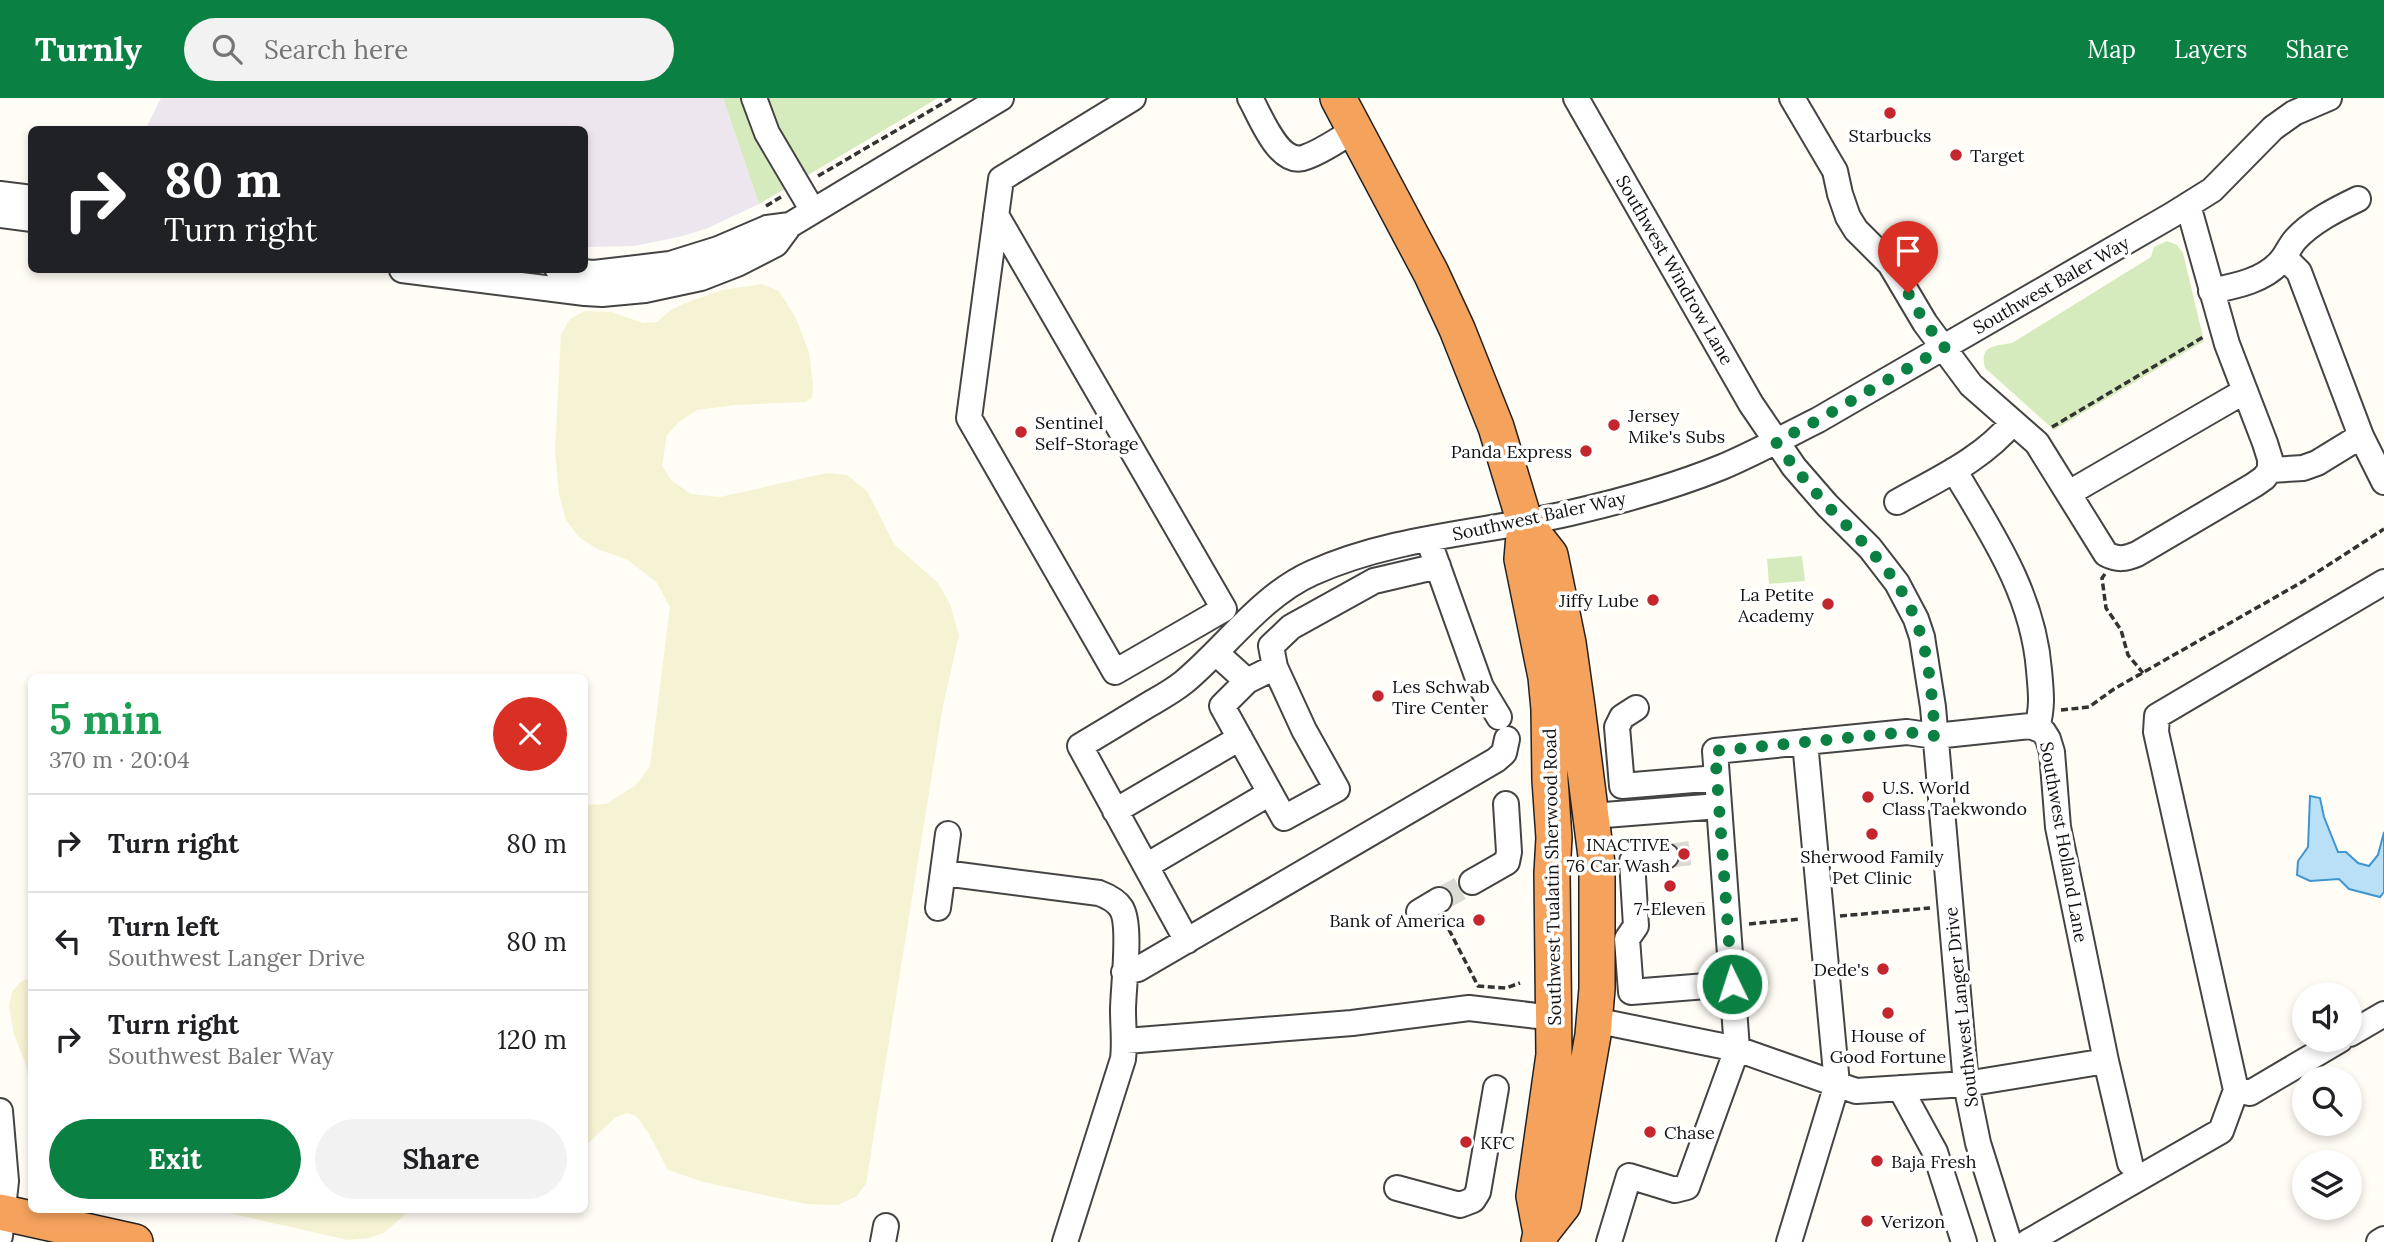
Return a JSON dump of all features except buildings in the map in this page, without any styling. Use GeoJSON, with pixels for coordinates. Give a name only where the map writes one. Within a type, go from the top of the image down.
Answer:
{"type":"FeatureCollection","features":[{"type":"Feature","properties":{"kind":"highway","name":"Southwest Tualatin Sherwood Road"},"geometry":{"type":"LineString","coordinates":[[1338,98],[1426,262],[1457,329],[1496,427],[1525,523],[1550,555],[1568,643],[1597,864],[1597,989],[1563,1205],[1540,1237]]}},
{"type":"Feature","properties":{"kind":"highway","name":"Southwest Tualatin Sherwood Road"},"geometry":{"type":"LineString","coordinates":[[1525,523],[1522,559],[1546,677],[1549,709],[1553,855],[1554,1055],[1535,1196],[1540,1237]]}},
{"type":"Feature","properties":{"kind":"highway"},"geometry":{"type":"LineString","coordinates":[[1553,855],[1567,878],[1577,940],[1578,985],[1584,1004],[1594,1020]]}},
{"type":"Feature","properties":{"kind":"highway"},"geometry":{"type":"LineString","coordinates":[[1,1220],[135,1242]]}},
{"type":"Feature","properties":{"kind":"street"},"geometry":{"type":"LineString","coordinates":[[754,98],[767,133],[813,211]]}},
{"type":"Feature","properties":{"kind":"street"},"geometry":{"type":"LineString","coordinates":[[426,273],[602,294],[676,284],[737,264],[776,244],[790,226],[813,211],[1001,98]]}},
{"type":"Feature","properties":{"kind":"street"},"geometry":{"type":"LineString","coordinates":[[996,215],[1224,609],[1115,672],[969,418],[996,215],[1001,179],[1133,98]]}},
{"type":"Feature","properties":{"kind":"street"},"geometry":{"type":"LineString","coordinates":[[1250,98],[1282,153],[1296,159],[1306,158],[1355,130]]}},
{"type":"Feature","properties":{"kind":"street","name":"Southwest Windrow Lane"},"geometry":{"type":"LineString","coordinates":[[1576,98],[1751,404],[1776,442]]}},
{"type":"Feature","properties":{"kind":"street"},"geometry":{"type":"LineString","coordinates":[[1792,98],[1835,171],[1848,218],[1856,230],[1890,264],[1925,323],[1970,385],[2032,439],[2050,462],[2106,554],[2116,559],[2137,554],[2254,485],[2270,470],[2270,459],[2222,327],[2188,205]]}},
{"type":"Feature","properties":{"kind":"street","name":"Southwest Baler Way"},"geometry":{"type":"LineString","coordinates":[[1115,810],[1080,746],[1180,685],[1245,622],[1310,574],[1368,552],[1475,529],[1525,523],[1571,513],[1674,485],[1725,466],[1818,420],[2188,205],[2211,190],[2273,128],[2289,106],[2329,98]]}},
{"type":"Feature","properties":{"kind":"street"},"geometry":{"type":"LineString","coordinates":[[0,194],[28,198]]}},
{"type":"Feature","properties":{"kind":"street"},"geometry":{"type":"LineString","coordinates":[[2211,291],[2245,284],[2272,269],[2296,240],[2313,225],[2358,199]]}},
{"type":"Feature","properties":{"kind":"street"},"geometry":{"type":"LineString","coordinates":[[0,215],[28,218]]}},
{"type":"Feature","properties":{"kind":"street"},"geometry":{"type":"LineString","coordinates":[[588,272],[670,264],[718,250],[767,228],[790,226]]}},
{"type":"Feature","properties":{"kind":"street"},"geometry":{"type":"LineString","coordinates":[[2284,257],[2299,271],[2361,436],[2384,482]]}},
{"type":"Feature","properties":{"kind":"street"},"geometry":{"type":"LineString","coordinates":[[2069,493],[2245,391]]}},
{"type":"Feature","properties":{"kind":"street"},"geometry":{"type":"LineString","coordinates":[[1897,502],[1988,449],[2013,422]]}},
{"type":"Feature","properties":{"kind":"street"},"geometry":{"type":"LineString","coordinates":[[2270,470],[2303,468],[2317,463],[2361,436]]}},
{"type":"Feature","properties":{"kind":"street","name":"Southwest Langer Drive"},"geometry":{"type":"LineString","coordinates":[[1776,442],[1827,505],[1885,565],[1908,601],[1919,628],[1926,658],[1935,736],[1966,1084],[1981,1153],[2009,1242]]}},
{"type":"Feature","properties":{"kind":"street"},"geometry":{"type":"LineString","coordinates":[[1954,470],[2020,586],[2030,617],[2038,659],[2039,718]]}},
{"type":"Feature","properties":{"kind":"street"},"geometry":{"type":"LineString","coordinates":[[1125,972],[1138,969],[1187,941],[1504,753],[1503,728],[1481,687],[1429,539]]}},
{"type":"Feature","properties":{"kind":"street"},"geometry":{"type":"LineString","coordinates":[[1275,667],[1247,681],[1222,706],[1284,818],[1337,789],[1304,730],[1275,667],[1271,646],[1291,627],[1374,581],[1438,566]]}},
{"type":"Feature","properties":{"kind":"street"},"geometry":{"type":"LineString","coordinates":[[2028,1242],[2221,1131],[2236,1090],[2156,732],[2157,716],[2384,582]]}},
{"type":"Feature","properties":{"kind":"street"},"geometry":{"type":"LineString","coordinates":[[1216,653],[1247,681]]}},
{"type":"Feature","properties":{"kind":"street"},"geometry":{"type":"LineString","coordinates":[[1609,1242],[1629,1176],[1675,1190],[1687,1187],[1737,1049],[1726,903],[1712,851],[1718,806],[1717,778],[1622,786],[1617,727],[1622,717],[1636,708]]}},
{"type":"Feature","properties":{"kind":"street","name":"Southwest Holland Lane"},"geometry":{"type":"LineString","coordinates":[[1717,778],[1715,751],[1907,732],[1935,736],[2030,726],[2039,718],[2052,752],[2058,827],[2130,1163]]}},
{"type":"Feature","properties":{"kind":"street"},"geometry":{"type":"LineString","coordinates":[[1187,941],[1115,810],[1240,738]]}},
{"type":"Feature","properties":{"kind":"street"},"geometry":{"type":"LineString","coordinates":[[1789,1242],[1837,1084],[1805,742]]}},
{"type":"Feature","properties":{"kind":"street"},"geometry":{"type":"LineString","coordinates":[[1146,866],[1270,793]]}},
{"type":"Feature","properties":{"kind":"street"},"geometry":{"type":"LineString","coordinates":[[1472,883],[1507,862],[1509,852],[1506,804]]}},
{"type":"Feature","properties":{"kind":"street"},"geometry":{"type":"LineString","coordinates":[[1592,816],[1718,806]]}},
{"type":"Feature","properties":{"kind":"street"},"geometry":{"type":"LineString","coordinates":[[938,908],[948,834]]}},
{"type":"Feature","properties":{"kind":"street"},"geometry":{"type":"LineString","coordinates":[[1666,856],[1632,861],[1636,926],[1627,939],[1631,992],[1732,984]]}},
{"type":"Feature","properties":{"kind":"street"},"geometry":{"type":"LineString","coordinates":[[944,873],[1098,893],[1111,898],[1122,908],[1126,925],[1124,1059],[1065,1242]]}},
{"type":"Feature","properties":{"kind":"street"},"geometry":{"type":"LineString","coordinates":[[1126,1041],[1352,1023],[1469,1009],[1554,1018]]}},
{"type":"Feature","properties":{"kind":"street"},"geometry":{"type":"LineString","coordinates":[[2362,1027],[2384,1014]]}},
{"type":"Feature","properties":{"kind":"street"},"geometry":{"type":"LineString","coordinates":[[1594,1020],[1737,1049],[1856,1091],[1966,1084],[2106,1061]]}},
{"type":"Feature","properties":{"kind":"street"},"geometry":{"type":"LineString","coordinates":[[2236,1090],[2250,1093],[2320,1052]]}},
{"type":"Feature","properties":{"kind":"street"},"geometry":{"type":"LineString","coordinates":[[1397,1188],[1460,1205],[1473,1200],[1478,1192],[1496,1088]]}},
{"type":"Feature","properties":{"kind":"street"},"geometry":{"type":"LineString","coordinates":[[1900,1088],[1935,1153],[1964,1242]]}},
{"type":"Feature","properties":{"kind":"street"},"geometry":{"type":"LineString","coordinates":[[0,1111],[5,1147],[1,1220]]}},
{"type":"Feature","properties":{"kind":"street"},"geometry":{"type":"LineString","coordinates":[[2379,1242],[2384,1239]]}},
{"type":"Feature","properties":{"kind":"path"},"geometry":{"type":"LineString","coordinates":[[764,207],[952,98]]}},
{"type":"Feature","properties":{"kind":"path"},"geometry":{"type":"LineString","coordinates":[[2032,439],[2222,327]]}},
{"type":"Feature","properties":{"kind":"path"},"geometry":{"type":"LineString","coordinates":[[2039,718],[2053,712],[2089,707],[2302,582],[2384,528]]}},
{"type":"Feature","properties":{"kind":"path"},"geometry":{"type":"LineString","coordinates":[[2116,559],[2102,578],[2106,608],[2120,630],[2128,655],[2143,673]]}},
{"type":"Feature","properties":{"kind":"path"},"geometry":{"type":"LineString","coordinates":[[1635,909],[1738,902],[1740,925],[1950,907]]}},
{"type":"Feature","properties":{"kind":"path"},"geometry":{"type":"LineString","coordinates":[[1431,905],[1478,986],[1506,988],[1520,983]]}},
{"type":"Feature","properties":{"kind":"shaded area"},"geometry":{"type":"Polygon","coordinates":[[[161,98],[723,98],[759,204],[708,228],[683,236],[634,246],[588,247],[588,126],[147,126],[161,98]]]}},
{"type":"Feature","properties":{"kind":"shaded area"},"geometry":{"type":"Polygon","coordinates":[[[762,284],[779,291],[796,318],[809,352],[812,398],[805,402],[735,405],[697,410],[679,422],[667,435],[662,465],[671,480],[691,494],[720,497],[827,473],[847,475],[867,491],[894,544],[938,583],[950,604],[959,635],[943,706],[866,1184],[857,1196],[838,1205],[806,1204],[703,1182],[668,1170],[648,1132],[636,1116],[627,1113],[616,1117],[588,1143],[588,805],[606,804],[636,785],[650,766],[670,607],[657,583],[628,560],[597,549],[579,537],[566,520],[559,495],[555,451],[561,334],[570,319],[585,311],[612,312],[643,323],[657,322],[685,303],[722,290],[762,284]]]}},
{"type":"Feature","properties":{"kind":"shaded area"},"geometry":{"type":"Polygon","coordinates":[[[28,978],[28,1077],[14,1035],[9,1006],[12,992],[20,982],[28,978]]]}},
{"type":"Feature","properties":{"kind":"shaded area"},"geometry":{"type":"Polygon","coordinates":[[[229,1213],[406,1213],[384,1233],[348,1240],[229,1213]]]}},
{"type":"Feature","properties":{"kind":"green space"},"geometry":{"type":"Polygon","coordinates":[[[723,98],[938,98],[759,204],[723,98]]]}},
{"type":"Feature","properties":{"kind":"green space"},"geometry":{"type":"Polygon","coordinates":[[[2167,241],[2177,245],[2183,253],[2204,341],[2054,430],[1985,368],[1984,355],[1990,348],[2012,343],[2151,257],[2154,247],[2167,241]]]}},
{"type":"Feature","properties":{"kind":"green space"},"geometry":{"type":"Polygon","coordinates":[[[1802,556],[1805,581],[1769,584],[1767,559],[1802,556]]]}},
{"type":"Feature","properties":{"kind":"water"},"geometry":{"type":"Polygon","coordinates":[[[2310,796],[2320,798],[2324,817],[2338,852],[2346,852],[2358,863],[2369,866],[2378,855],[2384,832],[2384,892],[2380,897],[2349,889],[2339,879],[2310,881],[2297,875],[2298,861],[2308,847],[2310,796]]]}},
{"type":"Feature","properties":{"kind":"tunnel"},"geometry":{"type":"LineString","coordinates":[[1666,856],[1701,852]]}},
{"type":"Feature","properties":{"kind":"tunnel"},"geometry":{"type":"LineString","coordinates":[[1439,900],[1472,882]]}},
{"type":"Feature","properties":{"kind":"place","name":"Starbucks"},"geometry":{"type":"Point","coordinates":[1890,113]}},
{"type":"Feature","properties":{"kind":"place","name":"Target"},"geometry":{"type":"Point","coordinates":[1956,155]}},
{"type":"Feature","properties":{"kind":"place","name":"Jersey Mike's Subs"},"geometry":{"type":"Point","coordinates":[1614,425]}},
{"type":"Feature","properties":{"kind":"place","name":"Sentinel Self-Storage"},"geometry":{"type":"Point","coordinates":[1021,432]}},
{"type":"Feature","properties":{"kind":"place","name":"Panda Express"},"geometry":{"type":"Point","coordinates":[1586,451]}},
{"type":"Feature","properties":{"kind":"place","name":"Jiffy Lube"},"geometry":{"type":"Point","coordinates":[1653,600]}},
{"type":"Feature","properties":{"kind":"place","name":"La Petite Academy"},"geometry":{"type":"Point","coordinates":[1828,604]}},
{"type":"Feature","properties":{"kind":"place","name":"Les Schwab Tire Center"},"geometry":{"type":"Point","coordinates":[1378,696]}},
{"type":"Feature","properties":{"kind":"place","name":"U.S. World Class Taekwondo"},"geometry":{"type":"Point","coordinates":[1868,797]}},
{"type":"Feature","properties":{"kind":"place","name":"Sherwood Family Pet Clinic"},"geometry":{"type":"Point","coordinates":[1872,834]}},
{"type":"Feature","properties":{"kind":"place","name":"INACTIVE 76 Car Wash"},"geometry":{"type":"Point","coordinates":[1684,854]}},
{"type":"Feature","properties":{"kind":"place","name":"7-Eleven"},"geometry":{"type":"Point","coordinates":[1670,886]}},
{"type":"Feature","properties":{"kind":"place","name":"Bank of America"},"geometry":{"type":"Point","coordinates":[1479,920]}},
{"type":"Feature","properties":{"kind":"place","name":"Dede's"},"geometry":{"type":"Point","coordinates":[1883,969]}},
{"type":"Feature","properties":{"kind":"place","name":"House of Good Fortune"},"geometry":{"type":"Point","coordinates":[1888,1013]}},
{"type":"Feature","properties":{"kind":"place","name":"Chase"},"geometry":{"type":"Point","coordinates":[1650,1132]}},
{"type":"Feature","properties":{"kind":"place","name":"KFC"},"geometry":{"type":"Point","coordinates":[1466,1142]}},
{"type":"Feature","properties":{"kind":"place","name":"Baja Fresh"},"geometry":{"type":"Point","coordinates":[1877,1161]}},
{"type":"Feature","properties":{"kind":"place","name":"Verizon"},"geometry":{"type":"Point","coordinates":[1867,1221]}},
{"type":"Feature","properties":{"kind":"route"},"geometry":{"type":"LineString","coordinates":[[1732,984],[1715,751],[1907,732],[1935,736],[1922,637],[1908,601],[1885,565],[1827,505],[1776,442],[1945,347],[1925,323],[1908,293]]}}]}
